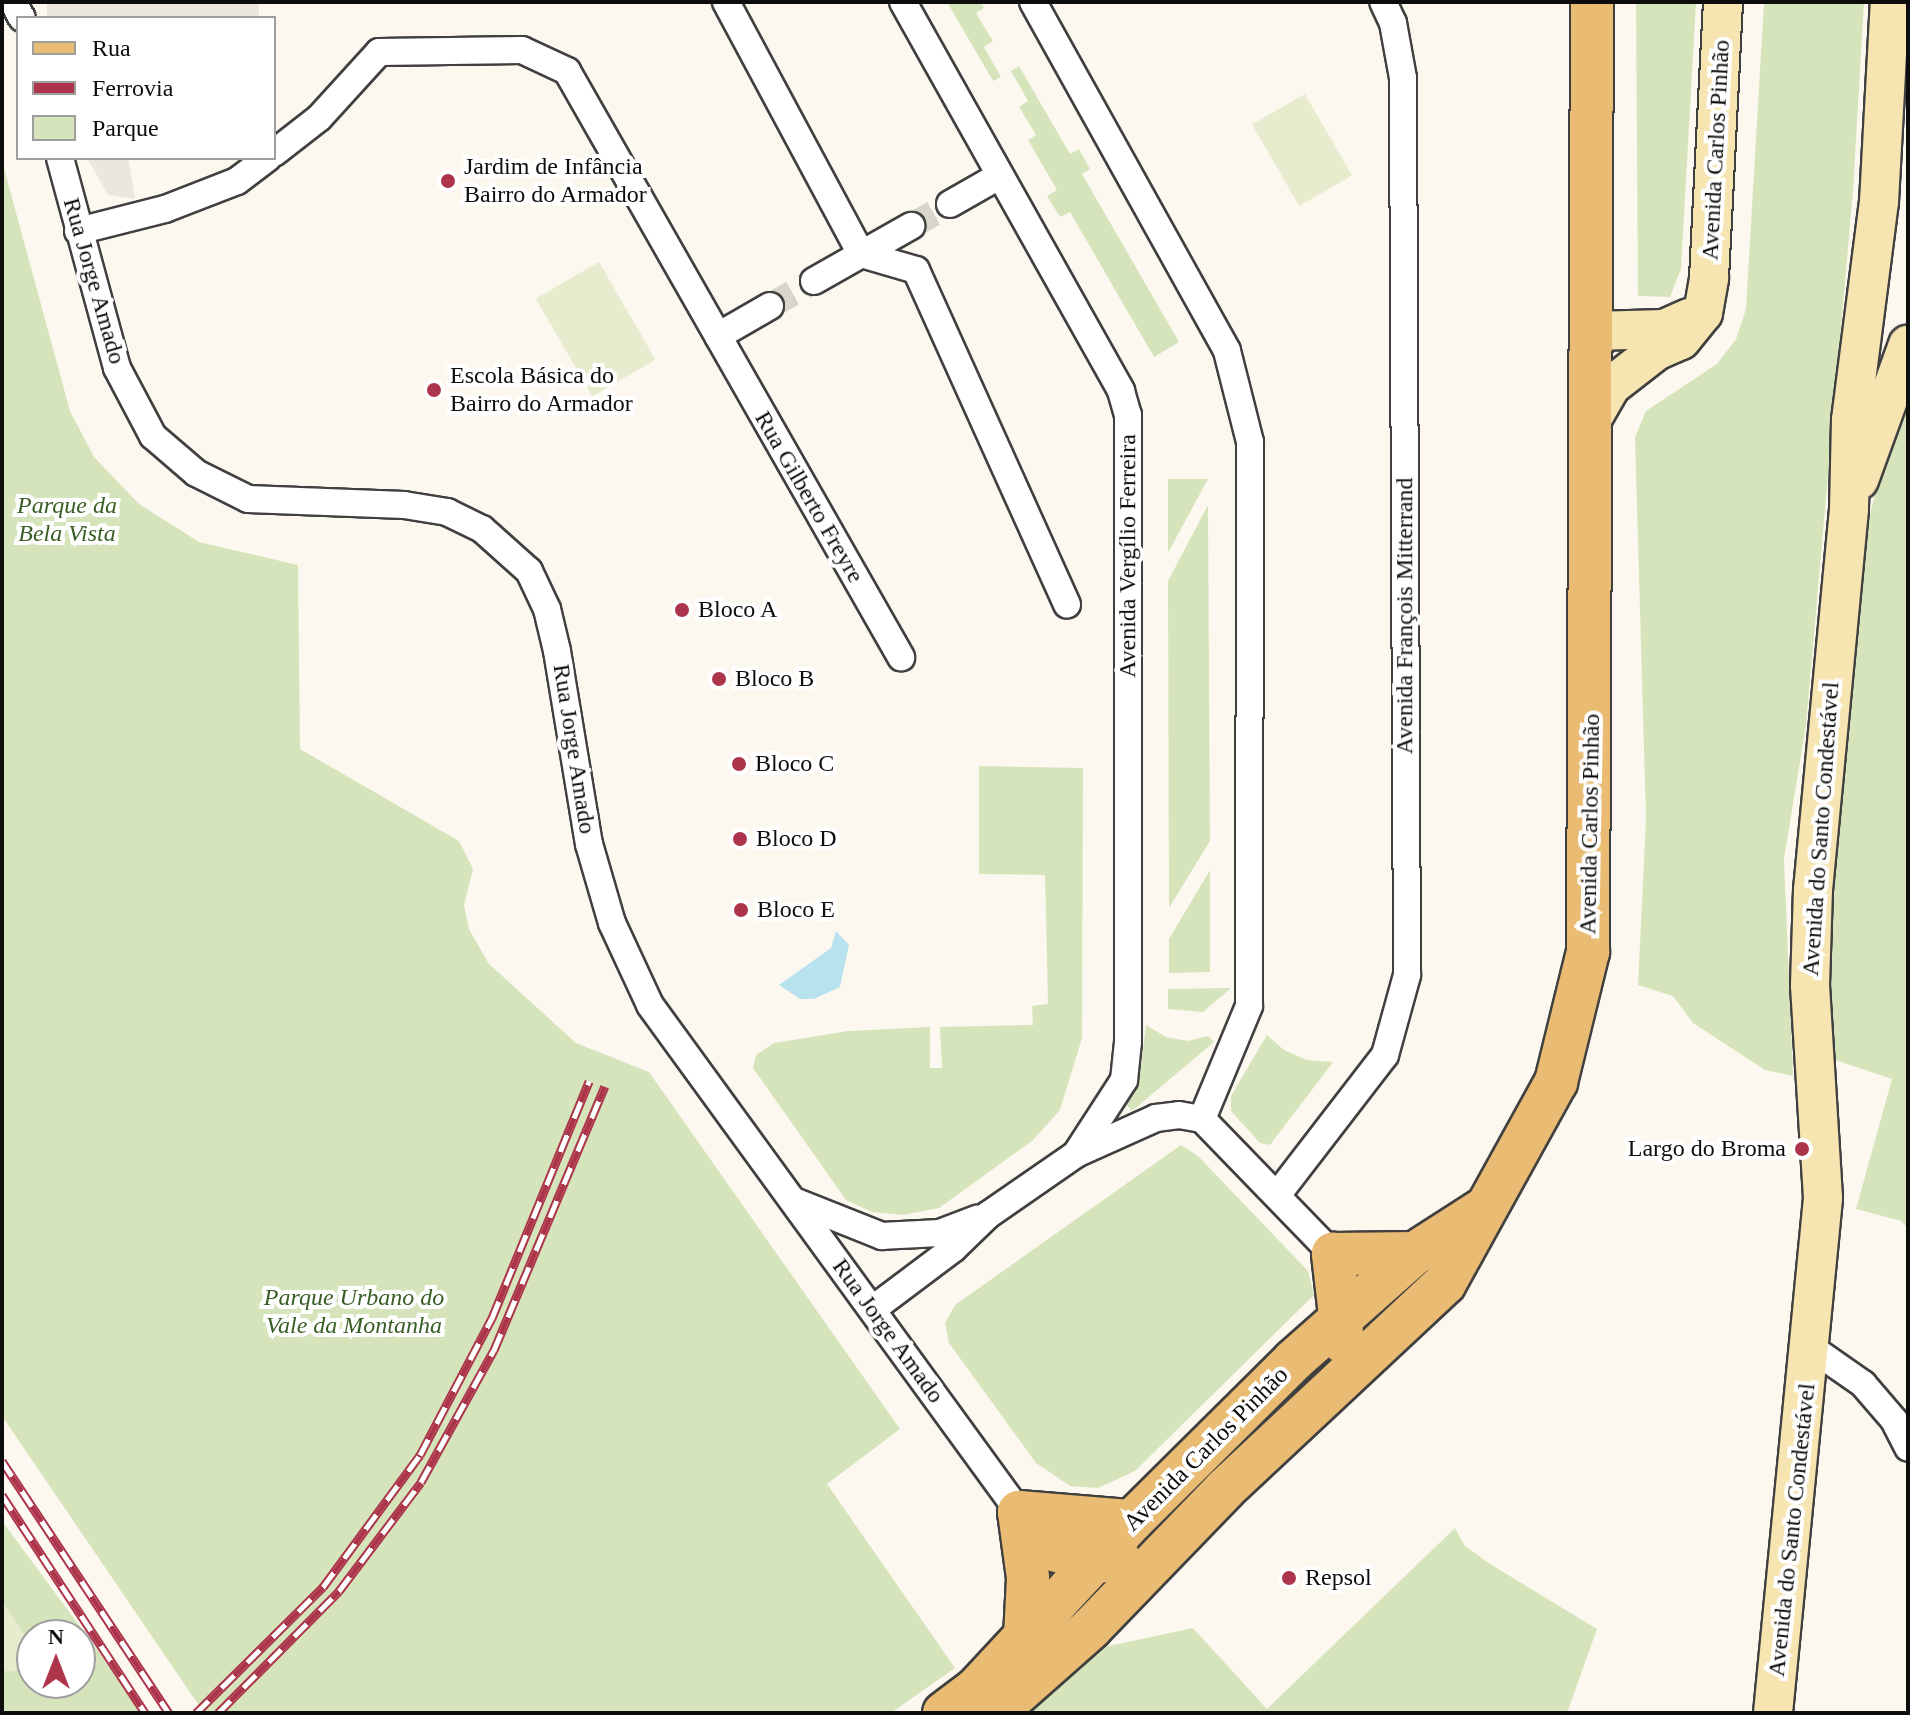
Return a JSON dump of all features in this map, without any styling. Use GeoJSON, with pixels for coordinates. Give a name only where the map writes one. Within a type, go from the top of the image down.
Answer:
{"type":"FeatureCollection","features":[{"type":"Feature","properties":{"kind":"main road","name":"Avenida Carlos Pinhão"},"geometry":{"type":"LineString","coordinates":[[971,1705],[1091,1628],[1155,1557],[1340,1377],[1445,1283],[1556,1082],[1588,952],[1592,2]]}},
{"type":"Feature","properties":{"kind":"main road","name":"Avenida Carlos Pinhão"},"geometry":{"type":"LineString","coordinates":[[1592,419],[1611,386],[1656,351],[1695,328],[1707,298],[1723,2]]}},
{"type":"Feature","properties":{"kind":"main road","name":"Avenida do Santo Condestável"},"geometry":{"type":"LineString","coordinates":[[1773,1713],[1823,1198],[1810,937],[1849,509],[1851,420],[1879,202],[1890,2]]}},
{"type":"Feature","properties":{"kind":"main road"},"geometry":{"type":"LineString","coordinates":[[1593,331],[1664,329],[1684,321],[1707,298]]}},
{"type":"Feature","properties":{"kind":"main road"},"geometry":{"type":"LineString","coordinates":[[1593,331],[1627,352],[1656,351]]}},
{"type":"Feature","properties":{"kind":"main road","name":"Avenida do Santo Condestável"},"geometry":{"type":"LineString","coordinates":[[1849,509],[1908,345]]}},
{"type":"Feature","properties":{"kind":"main road","name":"Avenida Carlos Pinhão"},"geometry":{"type":"LineString","coordinates":[[971,1705],[1025,1638],[1132,1521],[1293,1361],[1415,1253],[1487,1207]]}},
{"type":"Feature","properties":{"kind":"main road"},"geometry":{"type":"LineString","coordinates":[[1340,1377],[1344,1319],[1333,1254],[1415,1253]]}},
{"type":"Feature","properties":{"kind":"main road"},"geometry":{"type":"LineString","coordinates":[[1019,1512],[1132,1521]]}},
{"type":"Feature","properties":{"kind":"main road"},"geometry":{"type":"LineString","coordinates":[[1019,1512],[1054,1550],[1095,1562],[1155,1557]]}},
{"type":"Feature","properties":{"kind":"main road"},"geometry":{"type":"LineString","coordinates":[[1019,1512],[1028,1578],[1025,1638]]}},
{"type":"Feature","properties":{"kind":"street"},"geometry":{"type":"LineString","coordinates":[[726,2],[861,254],[916,270],[1067,604]]}},
{"type":"Feature","properties":{"kind":"street","name":"Avenida Vergílio Ferreira"},"geometry":{"type":"LineString","coordinates":[[903,2],[1121,391],[1128,415],[1128,1042],[1124,1080],[1076,1154]]}},
{"type":"Feature","properties":{"kind":"street"},"geometry":{"type":"LineString","coordinates":[[1033,2],[1227,351],[1250,442],[1249,1006],[1202,1119],[1333,1254]]}},
{"type":"Feature","properties":{"kind":"street","name":"Avenida François Mitterrand"},"geometry":{"type":"LineString","coordinates":[[1278,1194],[1385,1055],[1407,975],[1403,78],[1393,23],[1383,2]]}},
{"type":"Feature","properties":{"kind":"street","name":"Rua Gilberto Freyre"},"geometry":{"type":"LineString","coordinates":[[276,151],[319,118],[379,52],[522,50],[567,71],[901,657]]}},
{"type":"Feature","properties":{"kind":"street","name":"Rua Jorge Amado"},"geometry":{"type":"LineString","coordinates":[[60,160],[117,368],[153,436],[196,473],[248,499],[404,505],[447,512],[482,529],[529,571],[547,609],[557,651],[589,844],[612,923],[650,1005],[1019,1512]]}},
{"type":"Feature","properties":{"kind":"street"},"geometry":{"type":"LineString","coordinates":[[78,231],[165,209],[237,181],[264,160]]}},
{"type":"Feature","properties":{"kind":"street"},"geometry":{"type":"LineString","coordinates":[[950,204],[999,176]]}},
{"type":"Feature","properties":{"kind":"street"},"geometry":{"type":"LineString","coordinates":[[814,281],[911,226]]}},
{"type":"Feature","properties":{"kind":"street"},"geometry":{"type":"LineString","coordinates":[[718,336],[770,306]]}},
{"type":"Feature","properties":{"kind":"street","name":"Avenida Vergílio Ferreira"},"geometry":{"type":"LineString","coordinates":[[873,1309],[953,1249],[988,1215],[1076,1154],[1156,1118],[1202,1119]]}},
{"type":"Feature","properties":{"kind":"street","name":"Avenida Vergílio Ferreira"},"geometry":{"type":"LineString","coordinates":[[789,1199],[882,1236],[940,1233],[988,1215]]}},
{"type":"Feature","properties":{"kind":"street"},"geometry":{"type":"LineString","coordinates":[[1810,1347],[1863,1384],[1894,1420],[1908,1448]]}},
{"type":"Feature","properties":{"kind":"green space"},"geometry":{"type":"Polygon","coordinates":[[[947,2],[981,2],[984,8],[976,13],[993,41],[984,47],[1001,77],[993,81],[947,2]]]}},
{"type":"Feature","properties":{"kind":"green space"},"geometry":{"type":"Polygon","coordinates":[[[1636,2],[1696,2],[1681,269],[1670,297],[1638,296],[1636,2]]]}},
{"type":"Feature","properties":{"kind":"green space"},"geometry":{"type":"Polygon","coordinates":[[[1764,2],[1864,2],[1853,191],[1806,725],[1784,859],[1793,1076],[1765,1070],[1693,1023],[1673,996],[1638,985],[1646,819],[1635,437],[1646,411],[1717,364],[1736,339],[1746,309],[1764,2]]]}},
{"type":"Feature","properties":{"kind":"green space"},"geometry":{"type":"Polygon","coordinates":[[[1019,66],[1070,154],[1079,149],[1090,169],[1082,174],[1179,342],[1154,357],[1070,212],[1060,217],[1047,196],[1057,190],[1028,140],[1036,135],[1019,107],[1028,101],[1011,71],[1019,66]]]}},
{"type":"Feature","properties":{"kind":"green space"},"geometry":{"type":"Polygon","coordinates":[[[1305,94],[1352,175],[1299,206],[1252,124],[1305,94]]]}},
{"type":"Feature","properties":{"kind":"green space","name":"Parque Urbano do Vale da Montanha"},"geometry":{"type":"Polygon","coordinates":[[[2,161],[70,411],[94,457],[139,504],[199,542],[298,565],[300,749],[459,841],[473,869],[464,905],[469,929],[489,964],[576,1043],[649,1072],[900,1429],[827,1484],[955,1668],[891,1713],[204,1713],[2,1416],[2,161]]]}},
{"type":"Feature","properties":{"kind":"green space"},"geometry":{"type":"Polygon","coordinates":[[[599,262],[656,360],[592,396],[536,298],[599,262]]]}},
{"type":"Feature","properties":{"kind":"green space"},"geometry":{"type":"Polygon","coordinates":[[[1908,394],[1908,1228],[1901,1221],[1856,1209],[1892,1079],[1835,1060],[1829,984],[1831,892],[1864,540],[1884,456],[1908,394]]]}},
{"type":"Feature","properties":{"kind":"green space"},"geometry":{"type":"Polygon","coordinates":[[[1168,479],[1208,479],[1168,553],[1168,479]]]}},
{"type":"Feature","properties":{"kind":"green space"},"geometry":{"type":"Polygon","coordinates":[[[1208,505],[1210,841],[1169,908],[1168,581],[1208,505]]]}},
{"type":"Feature","properties":{"kind":"green space"},"geometry":{"type":"Polygon","coordinates":[[[979,766],[1083,768],[1082,1038],[1060,1110],[1032,1141],[939,1208],[903,1215],[872,1212],[846,1200],[753,1068],[756,1055],[774,1043],[848,1031],[930,1027],[930,1068],[942,1068],[940,1027],[1033,1025],[1032,1006],[1048,1004],[1045,875],[979,874],[979,766]]]}},
{"type":"Feature","properties":{"kind":"green space"},"geometry":{"type":"Polygon","coordinates":[[[1210,870],[1210,972],[1169,973],[1169,939],[1210,870]]]}},
{"type":"Feature","properties":{"kind":"green space"},"geometry":{"type":"Polygon","coordinates":[[[1231,988],[1203,1012],[1168,1009],[1168,989],[1231,988]]]}},
{"type":"Feature","properties":{"kind":"green space"},"geometry":{"type":"Polygon","coordinates":[[[1146,1025],[1166,1037],[1188,1041],[1208,1036],[1214,1042],[1132,1111],[1126,1104],[1139,1082],[1146,1025]]]}},
{"type":"Feature","properties":{"kind":"green space"},"geometry":{"type":"Polygon","coordinates":[[[1267,1035],[1284,1050],[1307,1060],[1333,1062],[1270,1145],[1260,1143],[1231,1111],[1231,1096],[1267,1035]]]}},
{"type":"Feature","properties":{"kind":"green space"},"geometry":{"type":"Polygon","coordinates":[[[1181,1145],[1198,1156],[1308,1271],[1314,1295],[1135,1471],[1098,1488],[1070,1486],[1036,1463],[949,1343],[945,1323],[955,1305],[1181,1145]]]}},
{"type":"Feature","properties":{"kind":"green space"},"geometry":{"type":"Polygon","coordinates":[[[2,1521],[74,1619],[16,1619],[16,1623],[2,1602],[2,1521]]]}},
{"type":"Feature","properties":{"kind":"green space"},"geometry":{"type":"Polygon","coordinates":[[[1455,1528],[1465,1546],[1490,1564],[1597,1629],[1567,1713],[1022,1713],[1104,1647],[1193,1628],[1267,1709],[1455,1528]]]}},
{"type":"Feature","properties":{"kind":"green space"},"geometry":{"type":"Polygon","coordinates":[[[2,1602],[16,1623],[16,1670],[2,1671],[2,1602]]]}},
{"type":"Feature","properties":{"kind":"green space"},"geometry":{"type":"Polygon","coordinates":[[[96,1648],[144,1713],[2,1713],[2,1671],[16,1670],[16,1699],[96,1699],[96,1648]]]}},
{"type":"Feature","properties":{"kind":"shaded area"},"geometry":{"type":"Polygon","coordinates":[[[47,2],[259,2],[259,16],[47,16],[47,2]]]}},
{"type":"Feature","properties":{"kind":"shaded area"},"geometry":{"type":"Polygon","coordinates":[[[88,160],[128,160],[135,199],[108,195],[88,160]]]}},
{"type":"Feature","properties":{"kind":"water"},"geometry":{"type":"Polygon","coordinates":[[[836,931],[849,945],[840,987],[814,999],[800,999],[779,985],[831,948],[836,931]]]}},
{"type":"Feature","properties":{"kind":"tunnel"},"geometry":{"type":"LineString","coordinates":[[911,226],[950,204]]}},
{"type":"Feature","properties":{"kind":"tunnel"},"geometry":{"type":"LineString","coordinates":[[770,306],[814,281]]}},
{"type":"Feature","properties":{"kind":"railway"},"geometry":{"type":"LineString","coordinates":[[196,1713],[323,1587],[420,1455],[492,1318],[589,1081]]}},
{"type":"Feature","properties":{"kind":"railway"},"geometry":{"type":"LineString","coordinates":[[218,1713],[339,1591],[421,1482],[494,1350],[605,1086]]}},
{"type":"Feature","properties":{"kind":"railway"},"geometry":{"type":"LineString","coordinates":[[2,1461],[169,1713]]}},
{"type":"Feature","properties":{"kind":"railway"},"geometry":{"type":"LineString","coordinates":[[2,1495],[145,1713]]}},
{"type":"Feature","properties":{"kind":"place","name":"Jardim de Infância Bairro do Armador"},"geometry":{"type":"Point","coordinates":[448,181]}},
{"type":"Feature","properties":{"kind":"place","name":"Escola Básica do Bairro do Armador"},"geometry":{"type":"Point","coordinates":[434,390]}},
{"type":"Feature","properties":{"kind":"place","name":"Bloco A"},"geometry":{"type":"Point","coordinates":[682,610]}},
{"type":"Feature","properties":{"kind":"place","name":"Bloco B"},"geometry":{"type":"Point","coordinates":[719,679]}},
{"type":"Feature","properties":{"kind":"place","name":"Bloco C"},"geometry":{"type":"Point","coordinates":[739,764]}},
{"type":"Feature","properties":{"kind":"place","name":"Bloco D"},"geometry":{"type":"Point","coordinates":[740,839]}},
{"type":"Feature","properties":{"kind":"place","name":"Bloco E"},"geometry":{"type":"Point","coordinates":[741,910]}},
{"type":"Feature","properties":{"kind":"place","name":"Largo do Broma"},"geometry":{"type":"Point","coordinates":[1802,1149]}},
{"type":"Feature","properties":{"kind":"place","name":"Repsol"},"geometry":{"type":"Point","coordinates":[1289,1578]}},
{"type":"Feature","properties":{"kind":"park label","name":"Parque da Bela Vista"},"geometry":{"type":"Point","coordinates":[67,520]}}]}
